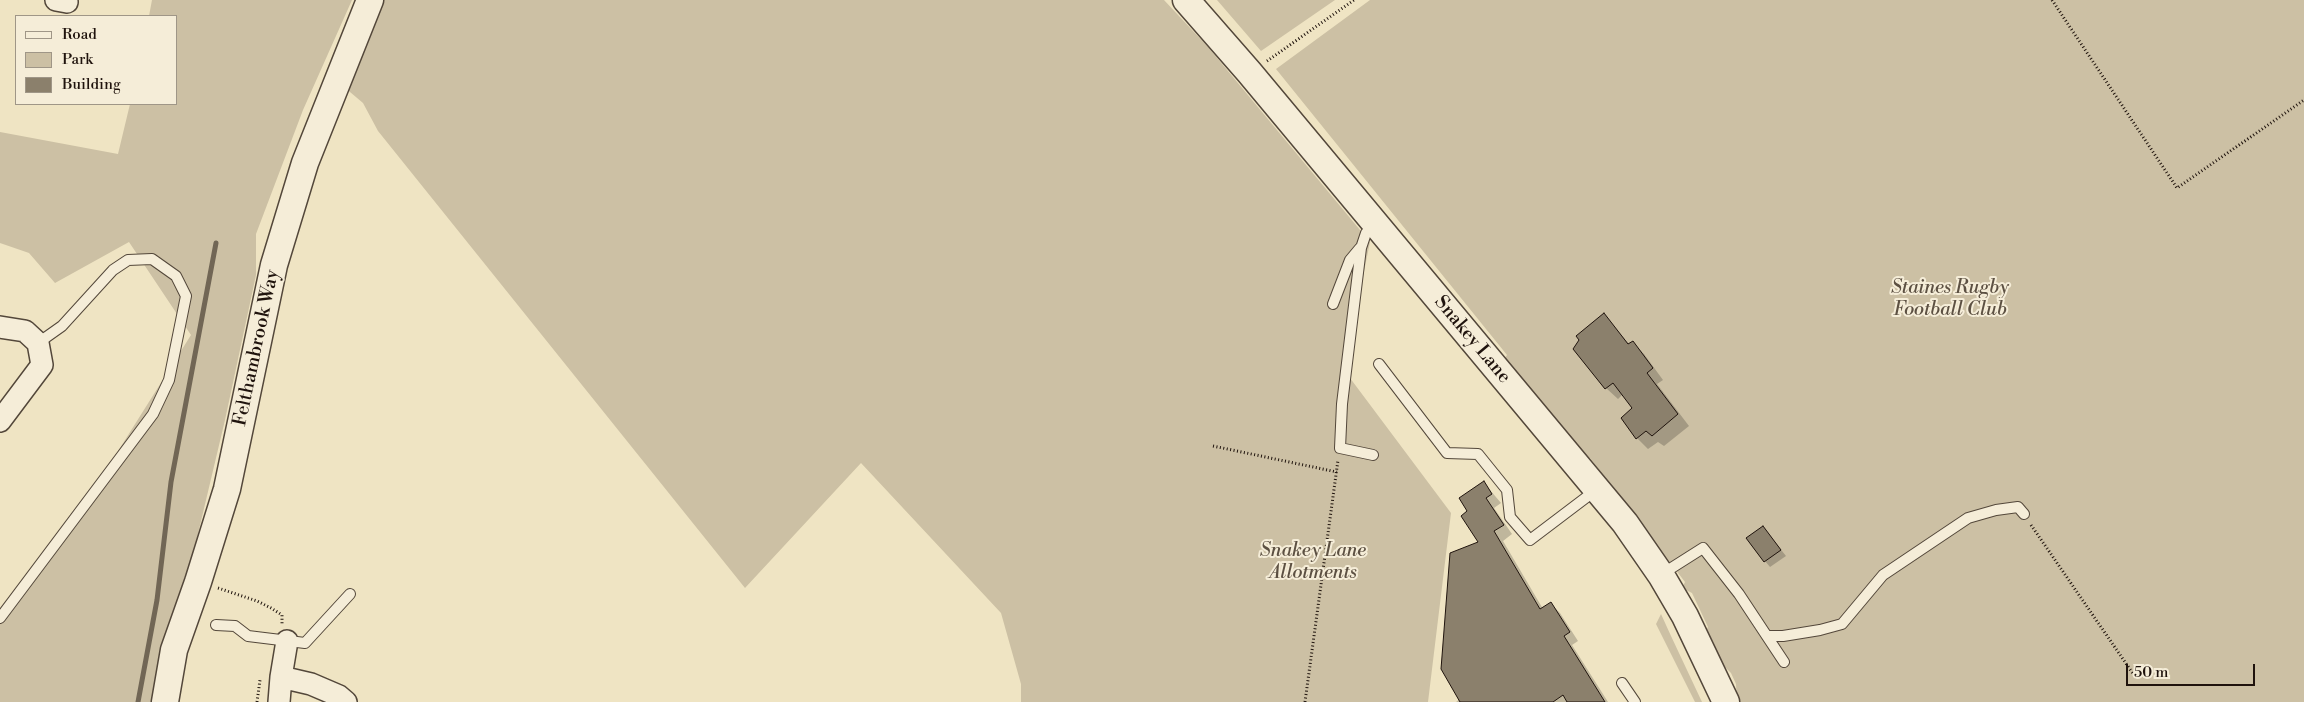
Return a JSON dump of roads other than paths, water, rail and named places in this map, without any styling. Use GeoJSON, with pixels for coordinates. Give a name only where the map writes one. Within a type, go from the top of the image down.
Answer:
{"type":"FeatureCollection","features":[{"type":"Feature","properties":{"kind":"street","name":"Felthambrook Way"},"geometry":{"type":"LineString","coordinates":[[165,702],[174,650],[198,582],[227,489],[274,265],[306,163],[370,0]]}},
{"type":"Feature","properties":{"kind":"street","name":"Snakey Lane"},"geometry":{"type":"LineString","coordinates":[[1186,0],[1250,72],[1625,524],[1661,575],[1685,616],[1726,702]]}},
{"type":"Feature","properties":{"kind":"street"},"geometry":{"type":"LineString","coordinates":[[0,327],[25,331],[38,343],[42,365],[0,421]]}},
{"type":"Feature","properties":{"kind":"street"},"geometry":{"type":"LineString","coordinates":[[279,702],[283,641]]}},
{"type":"Feature","properties":{"kind":"street"},"geometry":{"type":"LineString","coordinates":[[282,677],[311,684],[339,696],[346,702]]}},
{"type":"Feature","properties":{"kind":"lane"},"geometry":{"type":"LineString","coordinates":[[1373,455],[1340,448],[1342,404],[1361,248],[1366,233],[1375,223]]}},
{"type":"Feature","properties":{"kind":"lane"},"geometry":{"type":"LineString","coordinates":[[1333,304],[1350,260],[1361,248]]}},
{"type":"Feature","properties":{"kind":"lane"},"geometry":{"type":"LineString","coordinates":[[0,618],[153,414],[169,380],[186,296],[176,276],[152,260],[128,260],[112,270],[62,326],[38,343]]}},
{"type":"Feature","properties":{"kind":"lane"},"geometry":{"type":"LineString","coordinates":[[1379,364],[1447,453],[1478,454],[1507,490],[1510,517],[1530,540],[1596,489]]}},
{"type":"Feature","properties":{"kind":"lane"},"geometry":{"type":"LineString","coordinates":[[1766,636],[1811,632],[1842,624],[1883,575],[1968,518],[1996,510],[2018,507],[2024,514]]}},
{"type":"Feature","properties":{"kind":"lane"},"geometry":{"type":"LineString","coordinates":[[1661,575],[1703,548],[1739,594],[1784,662]]}},
{"type":"Feature","properties":{"kind":"lane"},"geometry":{"type":"LineString","coordinates":[[216,625],[235,626],[248,636],[305,643],[350,594]]}},
{"type":"Feature","properties":{"kind":"lane"},"geometry":{"type":"LineString","coordinates":[[1622,683],[1635,702]]}},
{"type":"Feature","properties":{"kind":"waterway"},"geometry":{"type":"LineString","coordinates":[[138,702],[157,600],[171,482],[216,243]]}},
{"type":"Feature","properties":{"kind":"park label","name":"Staines Rugby Football Club"},"geometry":{"type":"Point","coordinates":[1950,299]}},
{"type":"Feature","properties":{"kind":"park label","name":"Snakey Lane Allotments"},"geometry":{"type":"Point","coordinates":[1313,562]}}]}
